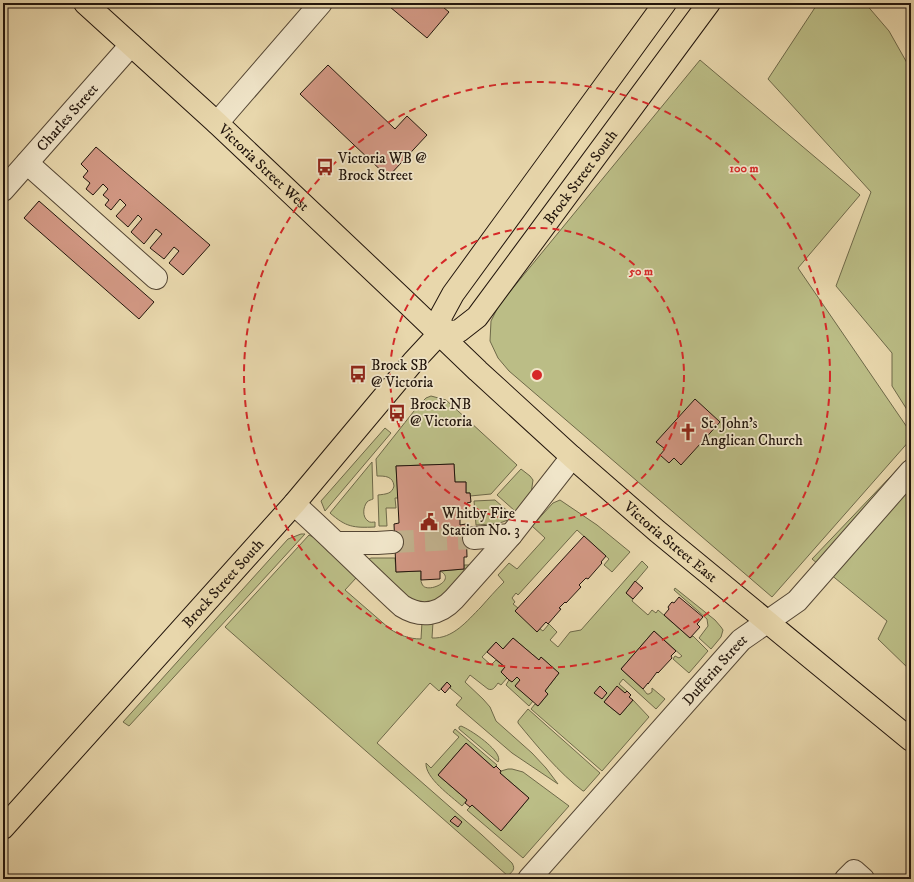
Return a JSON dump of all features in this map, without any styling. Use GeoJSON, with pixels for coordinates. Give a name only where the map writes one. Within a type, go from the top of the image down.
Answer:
{"type":"FeatureCollection","features":[{"type":"Feature","properties":{"kind":"main road","name":"Victoria Street West"},"geometry":{"type":"LineString","coordinates":[[85,3],[217,123],[439,334]]}},
{"type":"Feature","properties":{"kind":"main road"},"geometry":{"type":"LineString","coordinates":[[439,334],[441,316],[453,294],[666,3]]}},
{"type":"Feature","properties":{"kind":"main road","name":"Brock Street South"},"geometry":{"type":"LineString","coordinates":[[3,828],[294,504],[413,362],[439,334],[459,331],[477,317],[709,3]]}},
{"type":"Feature","properties":{"kind":"main road","name":"Victoria Street East"},"geometry":{"type":"LineString","coordinates":[[439,334],[572,457],[663,535],[911,740]]}},
{"type":"Feature","properties":{"kind":"street"},"geometry":{"type":"LineString","coordinates":[[217,123],[321,3]]}},
{"type":"Feature","properties":{"kind":"street","name":"Charles Street"},"geometry":{"type":"LineString","coordinates":[[3,190],[131,45]]}},
{"type":"Feature","properties":{"kind":"street"},"geometry":{"type":"LineString","coordinates":[[27,163],[156,278]]}},
{"type":"Feature","properties":{"kind":"street"},"geometry":{"type":"LineString","coordinates":[[294,504],[402,606],[416,613],[430,613],[449,604],[511,535],[572,457]]}},
{"type":"Feature","properties":{"kind":"street","name":"Dufferin Street"},"geometry":{"type":"LineString","coordinates":[[529,879],[741,640],[797,601],[911,471]]}},
{"type":"Feature","properties":{"kind":"street"},"geometry":{"type":"LineString","coordinates":[[474,538],[511,535]]}},
{"type":"Feature","properties":{"kind":"street"},"geometry":{"type":"LineString","coordinates":[[336,543],[392,542]]}},
{"type":"Feature","properties":{"kind":"street"},"geometry":{"type":"LineString","coordinates":[[846,879],[854,871],[863,879]]}},
{"type":"Feature","properties":{"kind":"green space"},"geometry":{"type":"Polygon","coordinates":[[[818,3],[865,3],[889,31],[911,70],[911,416],[892,386],[892,353],[836,286],[871,192],[768,79],[818,3]]]}},
{"type":"Feature","properties":{"kind":"green space"},"geometry":{"type":"Polygon","coordinates":[[[700,60],[860,195],[798,268],[911,433],[911,439],[772,597],[509,371],[498,358],[490,341],[491,321],[499,305],[700,60]]]}},
{"type":"Feature","properties":{"kind":"green space"},"geometry":{"type":"Polygon","coordinates":[[[431,396],[446,400],[517,465],[491,494],[470,496],[470,493],[466,493],[466,482],[455,482],[454,464],[396,466],[398,498],[395,498],[396,508],[386,508],[387,526],[379,526],[378,495],[390,492],[394,486],[390,478],[377,476],[376,459],[418,406],[426,398],[431,396]]]}},
{"type":"Feature","properties":{"kind":"green space"},"geometry":{"type":"Polygon","coordinates":[[[385,428],[391,433],[325,511],[321,501],[385,428]]]}},
{"type":"Feature","properties":{"kind":"green space"},"geometry":{"type":"Polygon","coordinates":[[[911,455],[911,671],[878,639],[887,621],[812,559],[911,455]]]}},
{"type":"Feature","properties":{"kind":"green space"},"geometry":{"type":"Polygon","coordinates":[[[372,462],[373,499],[367,502],[364,512],[368,521],[375,522],[375,527],[350,526],[330,513],[372,462]]]}},
{"type":"Feature","properties":{"kind":"green space"},"geometry":{"type":"Polygon","coordinates":[[[521,469],[533,480],[531,494],[517,511],[515,511],[497,495],[521,469]]]}},
{"type":"Feature","properties":{"kind":"green space"},"geometry":{"type":"Polygon","coordinates":[[[495,500],[511,514],[511,518],[499,523],[476,525],[474,501],[495,500]]]}},
{"type":"Feature","properties":{"kind":"green space"},"geometry":{"type":"Polygon","coordinates":[[[560,500],[597,525],[630,552],[612,572],[604,565],[609,559],[577,530],[518,595],[516,593],[512,598],[515,602],[513,604],[518,608],[515,611],[543,631],[549,624],[557,632],[550,640],[558,647],[570,632],[581,630],[642,561],[648,567],[626,593],[633,599],[632,601],[648,615],[652,610],[656,613],[658,610],[690,638],[693,636],[708,651],[689,673],[673,659],[675,656],[679,658],[682,656],[654,631],[621,669],[647,694],[652,692],[652,688],[665,699],[656,709],[623,679],[619,684],[627,691],[625,693],[617,687],[604,702],[620,715],[633,700],[649,717],[602,771],[531,709],[535,704],[538,706],[548,694],[545,691],[559,673],[542,658],[539,660],[513,638],[503,649],[495,643],[482,657],[491,665],[496,660],[505,667],[501,672],[507,678],[501,685],[498,683],[491,689],[488,689],[470,675],[465,682],[490,707],[496,721],[532,753],[558,784],[512,753],[456,705],[462,698],[450,688],[451,686],[447,682],[439,691],[430,683],[377,743],[512,863],[514,869],[508,876],[225,627],[309,535],[315,538],[353,573],[356,578],[345,590],[390,629],[404,636],[421,639],[422,622],[433,622],[432,638],[447,636],[465,623],[504,582],[498,575],[509,563],[517,569],[545,538],[532,526],[553,503],[560,500]]]}},
{"type":"Feature","properties":{"kind":"green space"},"geometry":{"type":"Polygon","coordinates":[[[305,534],[129,726],[123,722],[288,539],[305,534]]]}},
{"type":"Feature","properties":{"kind":"green space"},"geometry":{"type":"Polygon","coordinates":[[[371,558],[395,558],[396,572],[421,571],[421,583],[425,587],[429,588],[443,582],[445,575],[440,571],[464,569],[464,565],[472,565],[444,596],[427,605],[412,602],[368,560],[371,558]]]}},
{"type":"Feature","properties":{"kind":"green space"},"geometry":{"type":"Polygon","coordinates":[[[675,588],[715,620],[723,630],[721,637],[711,649],[699,638],[708,626],[707,619],[674,590],[675,588]]]}},
{"type":"Feature","properties":{"kind":"green space"},"geometry":{"type":"Polygon","coordinates":[[[517,677],[520,680],[515,686],[533,701],[529,706],[506,685],[509,680],[512,682],[517,677]]]}},
{"type":"Feature","properties":{"kind":"green space"},"geometry":{"type":"Polygon","coordinates":[[[528,709],[600,773],[584,791],[557,768],[518,723],[528,709]]]}},
{"type":"Feature","properties":{"kind":"green space"},"geometry":{"type":"Polygon","coordinates":[[[461,726],[487,743],[496,752],[499,759],[498,762],[459,729],[461,726]]]}},
{"type":"Feature","properties":{"kind":"green space"},"geometry":{"type":"Polygon","coordinates":[[[455,729],[497,765],[494,768],[466,743],[438,775],[467,800],[462,806],[434,781],[427,769],[426,763],[431,768],[459,737],[453,732],[455,729]]]}},
{"type":"Feature","properties":{"kind":"green space"},"geometry":{"type":"Polygon","coordinates":[[[508,769],[523,772],[569,806],[523,858],[467,810],[472,805],[502,830],[529,798],[500,773],[501,771],[508,769]]]}},
{"type":"Feature","properties":{"kind":"building"},"geometry":{"type":"Polygon","coordinates":[[[394,3],[438,3],[449,12],[427,38],[390,7],[394,3]]]}},
{"type":"Feature","properties":{"kind":"building"},"geometry":{"type":"Polygon","coordinates":[[[328,65],[395,129],[407,116],[427,135],[388,177],[300,94],[328,65]]]}},
{"type":"Feature","properties":{"kind":"building"},"geometry":{"type":"Polygon","coordinates":[[[96,147],[210,245],[183,275],[169,263],[179,251],[174,247],[164,259],[150,248],[162,234],[156,229],[144,244],[131,232],[142,219],[138,215],[128,227],[116,216],[126,205],[120,199],[111,210],[105,205],[109,200],[103,195],[108,189],[103,184],[93,195],[86,189],[90,183],[83,177],[88,171],[81,164],[96,147]]]}},
{"type":"Feature","properties":{"kind":"building"},"geometry":{"type":"Polygon","coordinates":[[[39,201],[154,302],[139,319],[24,218],[39,201]]]}},
{"type":"Feature","properties":{"kind":"building","name":"St. John's Anglican Church"},"geometry":{"type":"Polygon","coordinates":[[[695,399],[720,422],[681,465],[674,458],[669,463],[660,455],[665,449],[656,442],[695,399]]]}},
{"type":"Feature","properties":{"kind":"building","name":"Whitby Fire Station No. 3"},"geometry":{"type":"Polygon","coordinates":[[[454,464],[455,482],[466,482],[466,493],[470,493],[471,502],[467,503],[467,512],[465,512],[466,518],[460,519],[460,525],[466,524],[467,557],[464,557],[464,569],[440,571],[440,579],[421,580],[421,571],[396,572],[394,524],[399,523],[396,466],[454,464]]]}},
{"type":"Feature","properties":{"kind":"building"},"geometry":{"type":"Polygon","coordinates":[[[584,536],[606,556],[588,579],[586,578],[579,585],[581,587],[566,603],[565,602],[559,608],[561,609],[548,624],[546,622],[537,632],[515,611],[584,536]]]}},
{"type":"Feature","properties":{"kind":"building"},"geometry":{"type":"Polygon","coordinates":[[[635,581],[643,588],[633,599],[626,593],[635,581]]]}},
{"type":"Feature","properties":{"kind":"building"},"geometry":{"type":"Polygon","coordinates":[[[679,597],[703,617],[697,624],[700,627],[690,638],[664,615],[669,609],[668,607],[671,603],[674,603],[679,597]]]}},
{"type":"Feature","properties":{"kind":"building"},"geometry":{"type":"Polygon","coordinates":[[[654,631],[676,651],[671,656],[672,658],[658,673],[657,672],[643,689],[621,669],[654,631]]]}},
{"type":"Feature","properties":{"kind":"building"},"geometry":{"type":"Polygon","coordinates":[[[513,638],[539,660],[541,657],[559,673],[545,691],[548,694],[538,706],[515,686],[520,680],[517,677],[512,682],[509,680],[501,672],[505,667],[487,652],[496,642],[503,649],[513,638]]]}},
{"type":"Feature","properties":{"kind":"building"},"geometry":{"type":"Polygon","coordinates":[[[447,682],[451,686],[445,693],[441,689],[447,682]]]}},
{"type":"Feature","properties":{"kind":"building"},"geometry":{"type":"Polygon","coordinates":[[[600,686],[607,693],[602,699],[594,693],[600,686]]]}},
{"type":"Feature","properties":{"kind":"building"},"geometry":{"type":"Polygon","coordinates":[[[617,686],[625,693],[627,691],[631,695],[629,697],[633,700],[620,715],[604,702],[617,686]]]}},
{"type":"Feature","properties":{"kind":"building"},"geometry":{"type":"Polygon","coordinates":[[[466,743],[494,768],[496,766],[501,771],[500,773],[529,798],[501,831],[472,805],[470,807],[465,803],[467,800],[438,775],[466,743]]]}},
{"type":"Feature","properties":{"kind":"building"},"geometry":{"type":"Polygon","coordinates":[[[455,816],[462,822],[458,827],[450,821],[455,816]]]}},
{"type":"Feature","properties":{"kind":"tunnel"},"geometry":{"type":"LineString","coordinates":[[392,542],[474,538]]}},
{"type":"Feature","properties":{"kind":"railway"},"geometry":{"type":"LineString","coordinates":[[907,3],[911,13]]}},
{"type":"Feature","properties":{"kind":"place","name":"Victoria WB @ Brock Street"},"geometry":{"type":"Point","coordinates":[325,167]}},
{"type":"Feature","properties":{"kind":"place","name":"Brock SB @ Victoria"},"geometry":{"type":"Point","coordinates":[358,374]}},
{"type":"Feature","properties":{"kind":"place","name":"Brock NB @ Victoria"},"geometry":{"type":"Point","coordinates":[397,413]}},
{"type":"Feature","properties":{"kind":"place","name":"St. John's Anglican Church"},"geometry":{"type":"Point","coordinates":[688,432]}},
{"type":"Feature","properties":{"kind":"place","name":"Whitby Fire Station No. 3"},"geometry":{"type":"Point","coordinates":[429,522]}}]}
